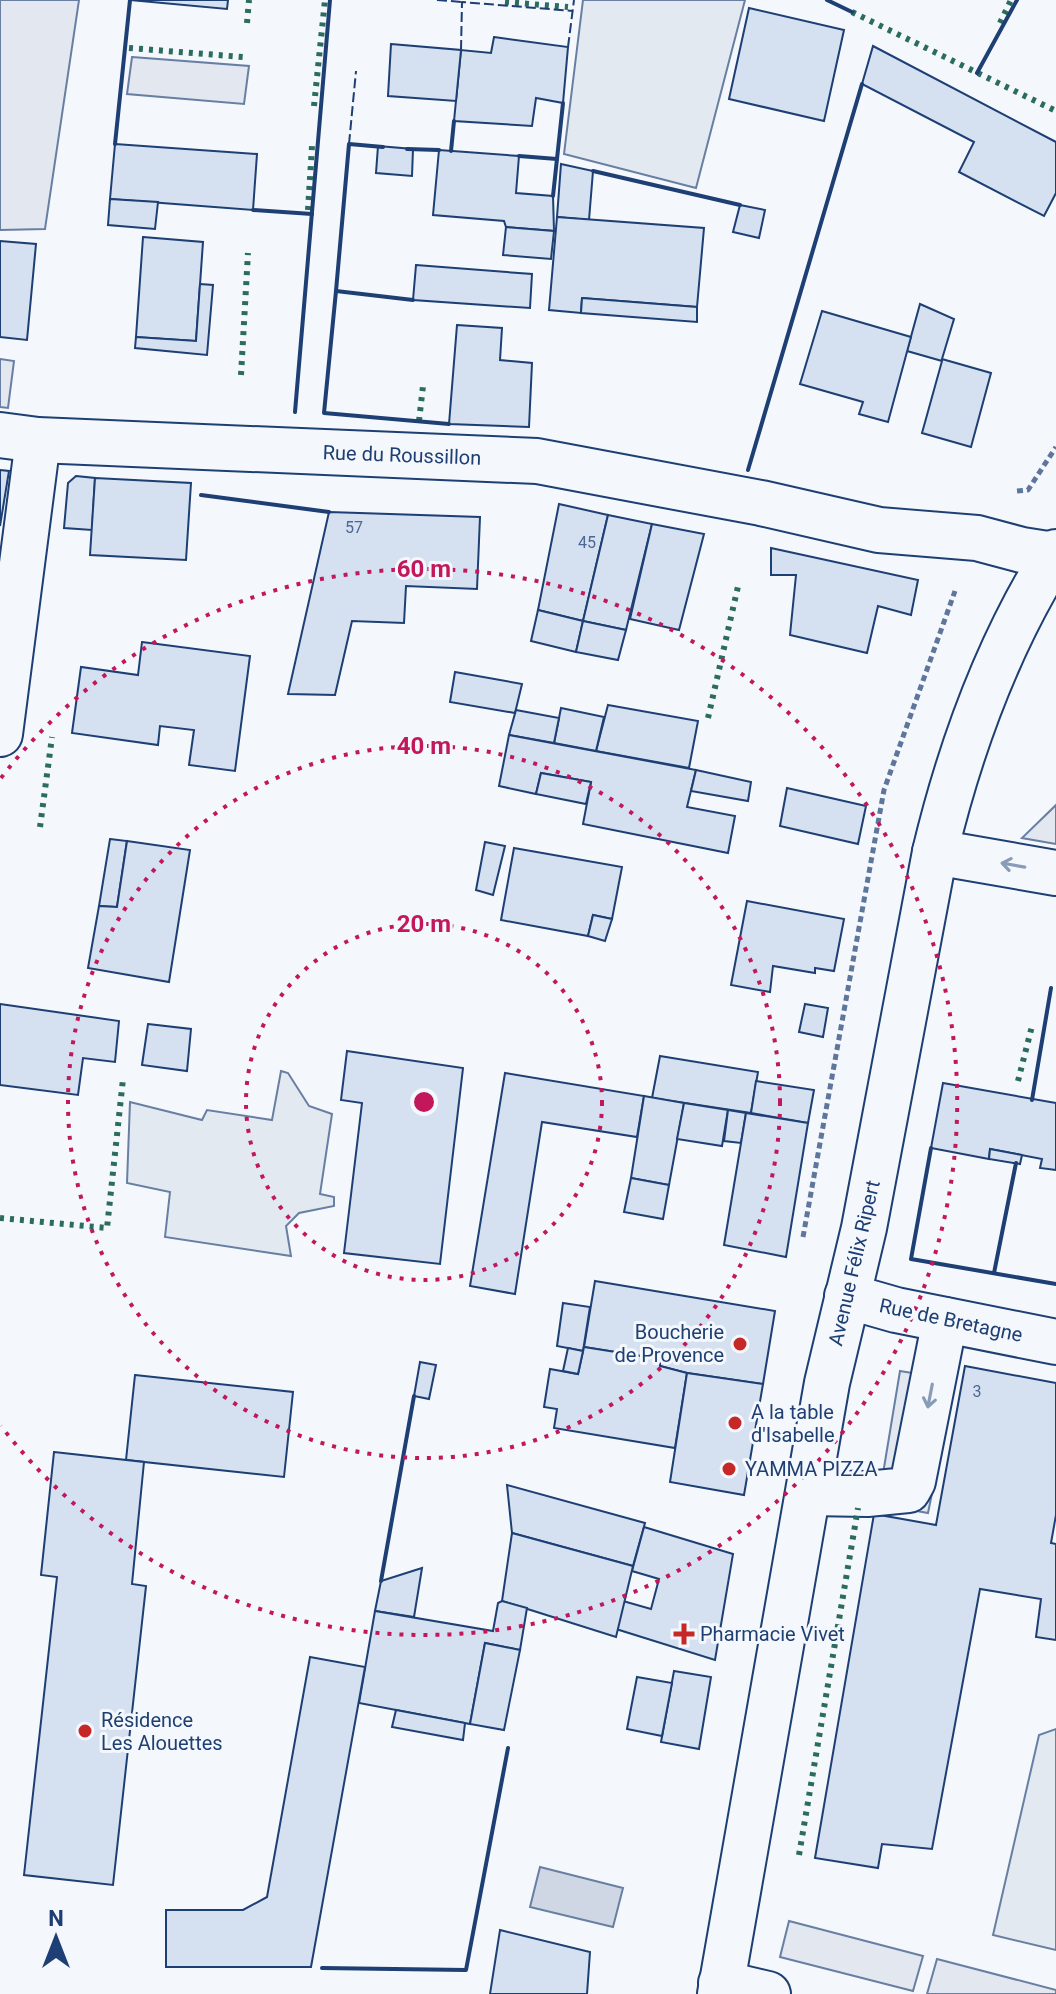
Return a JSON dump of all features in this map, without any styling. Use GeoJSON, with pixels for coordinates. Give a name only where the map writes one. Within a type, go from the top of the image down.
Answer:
{"type":"FeatureCollection","features":[{"type":"Feature","properties":{"kind":"street","name":"Rue du Roussillon"},"geometry":{"type":"LineString","coordinates":[[0,734],[19,437],[537,461],[731,497],[879,530],[977,538],[1022,550],[1055,554]]}},
{"type":"Feature","properties":{"kind":"street","name":"Avenue Félix Ripert"},"geometry":{"type":"LineString","coordinates":[[720,1988],[827,1383],[864,1228],[949,792],[972,726],[1008,641],[1055,554]]}},
{"type":"Feature","properties":{"kind":"street"},"geometry":{"type":"LineString","coordinates":[[935,852],[1056,873]]}},
{"type":"Feature","properties":{"kind":"street","name":"Rue de Bretagne"},"geometry":{"type":"LineString","coordinates":[[847,1296],[1056,1342]]}},
{"type":"Feature","properties":{"kind":"street"},"geometry":{"type":"LineString","coordinates":[[809,1493],[867,1494],[908,1490],[913,1481],[945,1320]]}},
{"type":"Feature","properties":{"kind":"street"},"geometry":{"type":"LineString","coordinates":[[720,1988],[768,1994]]}},
{"type":"Feature","properties":{"kind":"path"},"geometry":{"type":"LineString","coordinates":[[1013,492],[1028,490],[1056,447]]}},
{"type":"Feature","properties":{"kind":"shaded area"},"geometry":{"type":"Polygon","coordinates":[[[0,0],[79,0],[45,229],[0,230],[0,0]]]}},
{"type":"Feature","properties":{"kind":"shaded area"},"geometry":{"type":"Polygon","coordinates":[[[583,0],[745,0],[696,188],[564,154],[583,0]]]}},
{"type":"Feature","properties":{"kind":"shaded area"},"geometry":{"type":"Polygon","coordinates":[[[132,57],[249,66],[244,104],[127,94],[132,57]]]}},
{"type":"Feature","properties":{"kind":"shaded area"},"geometry":{"type":"Polygon","coordinates":[[[0,359],[14,361],[8,408],[0,407],[0,359]]]}},
{"type":"Feature","properties":{"kind":"shaded area"},"geometry":{"type":"Polygon","coordinates":[[[1056,805],[1056,844],[1022,838],[1056,805]]]}},
{"type":"Feature","properties":{"kind":"shaded area"},"geometry":{"type":"Polygon","coordinates":[[[281,1071],[288,1073],[309,1106],[332,1114],[320,1194],[334,1197],[334,1206],[299,1213],[286,1226],[291,1256],[165,1237],[170,1192],[127,1183],[130,1102],[202,1120],[207,1110],[272,1120],[281,1071]]]}},
{"type":"Feature","properties":{"kind":"shaded area"},"geometry":{"type":"Polygon","coordinates":[[[900,1371],[955,1380],[928,1513],[878,1504],[900,1371]]]}},
{"type":"Feature","properties":{"kind":"shaded area"},"geometry":{"type":"Polygon","coordinates":[[[1056,1729],[1056,1950],[993,1935],[1039,1735],[1056,1729]]]}},
{"type":"Feature","properties":{"kind":"shaded area"},"geometry":{"type":"Polygon","coordinates":[[[540,1867],[623,1888],[613,1927],[530,1907],[540,1867]]]}},
{"type":"Feature","properties":{"kind":"shaded area"},"geometry":{"type":"Polygon","coordinates":[[[789,1921],[923,1956],[913,1991],[780,1957],[789,1921]]]}},
{"type":"Feature","properties":{"kind":"shaded area"},"geometry":{"type":"Polygon","coordinates":[[[937,1959],[1056,1990],[1056,1994],[927,1994],[937,1959]]]}},
{"type":"Feature","properties":{"kind":"building"},"geometry":{"type":"Polygon","coordinates":[[[130,0],[228,0],[227,9],[130,0]]]}},
{"type":"Feature","properties":{"kind":"building"},"geometry":{"type":"Polygon","coordinates":[[[749,8],[844,30],[824,121],[729,99],[749,8]]]}},
{"type":"Feature","properties":{"kind":"building"},"geometry":{"type":"Polygon","coordinates":[[[494,37],[568,47],[563,103],[536,98],[532,126],[454,121],[461,50],[491,53],[494,37]]]}},
{"type":"Feature","properties":{"kind":"building"},"geometry":{"type":"Polygon","coordinates":[[[391,44],[461,50],[456,101],[388,96],[391,44]]]}},
{"type":"Feature","properties":{"kind":"building"},"geometry":{"type":"Polygon","coordinates":[[[873,46],[1056,142],[1056,193],[1044,216],[959,172],[974,142],[862,84],[873,46]]]}},
{"type":"Feature","properties":{"kind":"building"},"geometry":{"type":"Polygon","coordinates":[[[115,144],[257,154],[253,210],[110,199],[115,144]]]}},
{"type":"Feature","properties":{"kind":"building"},"geometry":{"type":"Polygon","coordinates":[[[378,146],[413,149],[412,176],[376,173],[378,146]]]}},
{"type":"Feature","properties":{"kind":"building"},"geometry":{"type":"Polygon","coordinates":[[[439,150],[519,156],[516,193],[553,196],[554,231],[506,227],[504,221],[433,215],[439,150]]]}},
{"type":"Feature","properties":{"kind":"building"},"geometry":{"type":"Polygon","coordinates":[[[561,164],[593,171],[589,220],[557,217],[561,164]]]}},
{"type":"Feature","properties":{"kind":"building"},"geometry":{"type":"Polygon","coordinates":[[[110,199],[158,202],[155,229],[108,225],[110,199]]]}},
{"type":"Feature","properties":{"kind":"building"},"geometry":{"type":"Polygon","coordinates":[[[740,205],[765,210],[759,238],[733,232],[740,205]]]}},
{"type":"Feature","properties":{"kind":"building"},"geometry":{"type":"Polygon","coordinates":[[[557,217],[704,228],[697,307],[582,298],[581,313],[549,310],[557,217]]]}},
{"type":"Feature","properties":{"kind":"building"},"geometry":{"type":"Polygon","coordinates":[[[506,227],[554,231],[551,259],[503,255],[506,227]]]}},
{"type":"Feature","properties":{"kind":"building"},"geometry":{"type":"Polygon","coordinates":[[[143,237],[203,242],[196,341],[136,337],[143,237]]]}},
{"type":"Feature","properties":{"kind":"building"},"geometry":{"type":"Polygon","coordinates":[[[0,241],[36,244],[27,340],[0,337],[0,241]]]}},
{"type":"Feature","properties":{"kind":"building"},"geometry":{"type":"Polygon","coordinates":[[[416,265],[532,274],[530,308],[413,300],[416,265]]]}},
{"type":"Feature","properties":{"kind":"building"},"geometry":{"type":"Polygon","coordinates":[[[200,284],[213,285],[207,355],[135,348],[136,337],[196,341],[200,284]]]}},
{"type":"Feature","properties":{"kind":"building"},"geometry":{"type":"Polygon","coordinates":[[[582,298],[697,307],[697,322],[581,313],[582,298]]]}},
{"type":"Feature","properties":{"kind":"building"},"geometry":{"type":"Polygon","coordinates":[[[920,304],[954,319],[942,359],[991,373],[971,447],[922,433],[942,361],[907,351],[920,304]]]}},
{"type":"Feature","properties":{"kind":"building"},"geometry":{"type":"Polygon","coordinates":[[[822,311],[911,337],[888,422],[859,414],[863,402],[800,384],[822,311]]]}},
{"type":"Feature","properties":{"kind":"building"},"geometry":{"type":"Polygon","coordinates":[[[457,325],[502,328],[500,360],[532,363],[529,427],[449,424],[457,325]]]}},
{"type":"Feature","properties":{"kind":"building"},"geometry":{"type":"Polygon","coordinates":[[[0,470],[9,471],[0,526],[0,470]]]}},
{"type":"Feature","properties":{"kind":"building"},"geometry":{"type":"Polygon","coordinates":[[[76,476],[95,478],[92,530],[64,528],[68,483],[76,476]]]}},
{"type":"Feature","properties":{"kind":"building"},"geometry":{"type":"Polygon","coordinates":[[[95,478],[191,483],[186,560],[90,555],[95,478]]]}},
{"type":"Feature","properties":{"kind":"building"},"geometry":{"type":"Polygon","coordinates":[[[559,504],[608,515],[583,621],[538,610],[559,504]]]}},
{"type":"Feature","properties":{"kind":"building"},"geometry":{"type":"Polygon","coordinates":[[[329,512],[480,517],[477,589],[406,586],[404,623],[352,621],[335,695],[288,694],[329,512]]]}},
{"type":"Feature","properties":{"kind":"building"},"geometry":{"type":"Polygon","coordinates":[[[608,515],[652,524],[626,630],[583,621],[608,515]]]}},
{"type":"Feature","properties":{"kind":"building"},"geometry":{"type":"Polygon","coordinates":[[[652,524],[704,534],[679,630],[630,619],[652,524]]]}},
{"type":"Feature","properties":{"kind":"building"},"geometry":{"type":"Polygon","coordinates":[[[771,548],[918,580],[911,615],[878,606],[867,653],[790,635],[796,575],[771,575],[771,548]]]}},
{"type":"Feature","properties":{"kind":"building"},"geometry":{"type":"Polygon","coordinates":[[[538,610],[583,621],[576,652],[531,641],[538,610]]]}},
{"type":"Feature","properties":{"kind":"building"},"geometry":{"type":"Polygon","coordinates":[[[583,621],[626,630],[618,660],[576,652],[583,621]]]}},
{"type":"Feature","properties":{"kind":"building"},"geometry":{"type":"Polygon","coordinates":[[[142,642],[250,656],[235,771],[189,765],[194,730],[160,726],[158,745],[72,733],[81,667],[138,675],[142,642]]]}},
{"type":"Feature","properties":{"kind":"building"},"geometry":{"type":"Polygon","coordinates":[[[455,672],[522,684],[515,713],[450,702],[455,672]]]}},
{"type":"Feature","properties":{"kind":"building"},"geometry":{"type":"Polygon","coordinates":[[[608,705],[698,721],[689,768],[596,751],[608,705]]]}},
{"type":"Feature","properties":{"kind":"building"},"geometry":{"type":"Polygon","coordinates":[[[561,708],[604,717],[596,751],[554,743],[561,708]]]}},
{"type":"Feature","properties":{"kind":"building"},"geometry":{"type":"Polygon","coordinates":[[[516,710],[559,718],[554,743],[509,735],[516,710]]]}},
{"type":"Feature","properties":{"kind":"building"},"geometry":{"type":"Polygon","coordinates":[[[509,735],[696,770],[687,807],[735,816],[728,853],[583,824],[591,782],[541,773],[536,794],[499,786],[509,735]]]}},
{"type":"Feature","properties":{"kind":"building"},"geometry":{"type":"Polygon","coordinates":[[[696,770],[751,782],[748,801],[691,791],[696,770]]]}},
{"type":"Feature","properties":{"kind":"building"},"geometry":{"type":"Polygon","coordinates":[[[541,773],[591,782],[586,804],[536,794],[541,773]]]}},
{"type":"Feature","properties":{"kind":"building"},"geometry":{"type":"Polygon","coordinates":[[[787,788],[866,806],[858,844],[780,826],[787,788]]]}},
{"type":"Feature","properties":{"kind":"building"},"geometry":{"type":"Polygon","coordinates":[[[110,839],[127,841],[117,907],[99,906],[110,839]]]}},
{"type":"Feature","properties":{"kind":"building"},"geometry":{"type":"Polygon","coordinates":[[[127,841],[190,850],[169,982],[88,968],[99,906],[117,907],[127,841]]]}},
{"type":"Feature","properties":{"kind":"building"},"geometry":{"type":"Polygon","coordinates":[[[485,842],[505,846],[493,895],[476,890],[485,842]]]}},
{"type":"Feature","properties":{"kind":"building"},"geometry":{"type":"Polygon","coordinates":[[[514,848],[622,867],[612,919],[593,915],[588,936],[501,920],[514,848]]]}},
{"type":"Feature","properties":{"kind":"building"},"geometry":{"type":"Polygon","coordinates":[[[747,901],[844,919],[834,971],[815,968],[815,973],[773,966],[770,992],[731,985],[747,901]]]}},
{"type":"Feature","properties":{"kind":"building"},"geometry":{"type":"Polygon","coordinates":[[[593,915],[612,919],[605,941],[588,936],[593,915]]]}},
{"type":"Feature","properties":{"kind":"building"},"geometry":{"type":"Polygon","coordinates":[[[0,1004],[119,1021],[115,1062],[83,1058],[78,1095],[0,1085],[0,1004]]]}},
{"type":"Feature","properties":{"kind":"building"},"geometry":{"type":"Polygon","coordinates":[[[805,1004],[828,1008],[823,1037],[799,1032],[805,1004]]]}},
{"type":"Feature","properties":{"kind":"building"},"geometry":{"type":"Polygon","coordinates":[[[148,1024],[191,1029],[187,1071],[142,1065],[148,1024]]]}},
{"type":"Feature","properties":{"kind":"building"},"geometry":{"type":"Polygon","coordinates":[[[347,1051],[463,1068],[440,1264],[344,1253],[362,1103],[341,1100],[347,1051]]]}},
{"type":"Feature","properties":{"kind":"building"},"geometry":{"type":"Polygon","coordinates":[[[660,1056],[758,1072],[751,1113],[652,1098],[660,1056]]]}},
{"type":"Feature","properties":{"kind":"building"},"geometry":{"type":"Polygon","coordinates":[[[505,1073],[644,1096],[637,1137],[542,1122],[515,1294],[470,1286],[505,1073]]]}},
{"type":"Feature","properties":{"kind":"building"},"geometry":{"type":"Polygon","coordinates":[[[756,1081],[814,1090],[808,1123],[751,1113],[756,1081]]]}},
{"type":"Feature","properties":{"kind":"building"},"geometry":{"type":"Polygon","coordinates":[[[943,1083],[1056,1103],[1056,1170],[1040,1168],[1042,1159],[990,1149],[989,1159],[931,1148],[943,1083]]]}},
{"type":"Feature","properties":{"kind":"building"},"geometry":{"type":"Polygon","coordinates":[[[644,1096],[684,1103],[669,1185],[631,1178],[644,1096]]]}},
{"type":"Feature","properties":{"kind":"building"},"geometry":{"type":"Polygon","coordinates":[[[684,1103],[728,1110],[722,1146],[677,1139],[684,1103]]]}},
{"type":"Feature","properties":{"kind":"building"},"geometry":{"type":"Polygon","coordinates":[[[728,1110],[746,1113],[741,1143],[724,1141],[728,1110]]]}},
{"type":"Feature","properties":{"kind":"building"},"geometry":{"type":"Polygon","coordinates":[[[746,1113],[808,1123],[786,1257],[724,1245],[746,1113]]]}},
{"type":"Feature","properties":{"kind":"building"},"geometry":{"type":"Polygon","coordinates":[[[990,1149],[1022,1155],[1020,1164],[989,1159],[990,1149]]]}},
{"type":"Feature","properties":{"kind":"building"},"geometry":{"type":"Polygon","coordinates":[[[631,1178],[669,1185],[663,1219],[624,1212],[631,1178]]]}},
{"type":"Feature","properties":{"kind":"building"},"geometry":{"type":"Polygon","coordinates":[[[595,1281],[775,1311],[763,1384],[687,1373],[660,1366],[660,1359],[584,1347],[595,1281]]]}},
{"type":"Feature","properties":{"kind":"building"},"geometry":{"type":"Polygon","coordinates":[[[563,1303],[590,1307],[583,1351],[557,1346],[563,1303]]]}},
{"type":"Feature","properties":{"kind":"building"},"geometry":{"type":"Polygon","coordinates":[[[584,1347],[660,1359],[660,1366],[687,1373],[675,1448],[554,1428],[557,1409],[544,1407],[550,1369],[578,1374],[584,1347]]]}},
{"type":"Feature","properties":{"kind":"building"},"geometry":{"type":"Polygon","coordinates":[[[568,1348],[583,1351],[578,1374],[563,1371],[568,1348]]]}},
{"type":"Feature","properties":{"kind":"building"},"geometry":{"type":"Polygon","coordinates":[[[420,1362],[436,1365],[429,1399],[414,1396],[420,1362]]]}},
{"type":"Feature","properties":{"kind":"building"},"geometry":{"type":"Polygon","coordinates":[[[965,1366],[1056,1383],[1056,1515],[1051,1543],[1056,1544],[1056,1640],[1036,1637],[1041,1599],[980,1589],[932,1849],[882,1844],[878,1868],[815,1858],[874,1514],[936,1525],[965,1366]]]}},
{"type":"Feature","properties":{"kind":"building"},"geometry":{"type":"Polygon","coordinates":[[[687,1373],[763,1384],[744,1495],[670,1482],[687,1373]]]}},
{"type":"Feature","properties":{"kind":"building"},"geometry":{"type":"Polygon","coordinates":[[[135,1375],[293,1392],[284,1477],[126,1460],[135,1375]]]}},
{"type":"Feature","properties":{"kind":"building","name":"Résidence Les Alouettes"},"geometry":{"type":"Polygon","coordinates":[[[54,1452],[144,1462],[132,1584],[146,1586],[113,1885],[24,1875],[57,1577],[41,1575],[54,1452]]]}},
{"type":"Feature","properties":{"kind":"building"},"geometry":{"type":"Polygon","coordinates":[[[507,1485],[645,1523],[633,1566],[512,1533],[507,1485]]]}},
{"type":"Feature","properties":{"kind":"building"},"geometry":{"type":"Polygon","coordinates":[[[644,1527],[733,1554],[715,1660],[616,1629],[623,1601],[651,1609],[659,1579],[632,1571],[644,1527]]]}},
{"type":"Feature","properties":{"kind":"building"},"geometry":{"type":"Polygon","coordinates":[[[512,1533],[633,1566],[616,1637],[502,1601],[512,1533]]]}},
{"type":"Feature","properties":{"kind":"building"},"geometry":{"type":"Polygon","coordinates":[[[422,1568],[414,1617],[375,1611],[381,1581],[422,1568]]]}},
{"type":"Feature","properties":{"kind":"building"},"geometry":{"type":"Polygon","coordinates":[[[502,1601],[527,1608],[520,1650],[485,1643],[470,1724],[359,1703],[375,1611],[493,1631],[498,1603],[502,1601]]]}},
{"type":"Feature","properties":{"kind":"building"},"geometry":{"type":"Polygon","coordinates":[[[485,1643],[520,1650],[504,1730],[470,1724],[485,1643]]]}},
{"type":"Feature","properties":{"kind":"building"},"geometry":{"type":"Polygon","coordinates":[[[310,1657],[365,1667],[311,1967],[166,1967],[166,1910],[243,1910],[267,1897],[310,1657]]]}},
{"type":"Feature","properties":{"kind":"building"},"geometry":{"type":"Polygon","coordinates":[[[674,1671],[711,1677],[699,1749],[661,1742],[674,1671]]]}},
{"type":"Feature","properties":{"kind":"building"},"geometry":{"type":"Polygon","coordinates":[[[637,1677],[672,1683],[662,1736],[627,1729],[637,1677]]]}},
{"type":"Feature","properties":{"kind":"building"},"geometry":{"type":"Polygon","coordinates":[[[396,1710],[465,1723],[463,1740],[392,1727],[396,1710]]]}},
{"type":"Feature","properties":{"kind":"building"},"geometry":{"type":"Polygon","coordinates":[[[500,1930],[590,1952],[587,1994],[490,1994],[500,1930]]]}},
{"type":"Feature","properties":{"kind":"hedge"},"geometry":{"type":"LineString","coordinates":[[247,23],[249,0]]}},
{"type":"Feature","properties":{"kind":"hedge"},"geometry":{"type":"LineString","coordinates":[[314,106],[325,0]]}},
{"type":"Feature","properties":{"kind":"hedge"},"geometry":{"type":"LineString","coordinates":[[1000,23],[1011,0]]}},
{"type":"Feature","properties":{"kind":"hedge"},"geometry":{"type":"LineString","coordinates":[[505,2],[568,7]]}},
{"type":"Feature","properties":{"kind":"hedge"},"geometry":{"type":"LineString","coordinates":[[852,12],[1056,111]]}},
{"type":"Feature","properties":{"kind":"hedge"},"geometry":{"type":"LineString","coordinates":[[129,48],[243,57]]}},
{"type":"Feature","properties":{"kind":"hedge"},"geometry":{"type":"LineString","coordinates":[[308,210],[312,146]]}},
{"type":"Feature","properties":{"kind":"hedge"},"geometry":{"type":"LineString","coordinates":[[241,375],[248,253]]}},
{"type":"Feature","properties":{"kind":"hedge"},"geometry":{"type":"LineString","coordinates":[[419,421],[423,386]]}},
{"type":"Feature","properties":{"kind":"hedge"},"geometry":{"type":"LineString","coordinates":[[708,718],[739,582]]}},
{"type":"Feature","properties":{"kind":"hedge"},"geometry":{"type":"LineString","coordinates":[[40,827],[52,737]]}},
{"type":"Feature","properties":{"kind":"hedge"},"geometry":{"type":"LineString","coordinates":[[1018,1081],[1032,1026]]}},
{"type":"Feature","properties":{"kind":"hedge"},"geometry":{"type":"LineString","coordinates":[[0,1218],[107,1228],[123,1079]]}},
{"type":"Feature","properties":{"kind":"hedge"},"geometry":{"type":"LineString","coordinates":[[799,1855],[858,1508]]}},
{"type":"Feature","properties":{"kind":"fence"},"geometry":{"type":"LineString","coordinates":[[437,0],[462,2]]}},
{"type":"Feature","properties":{"kind":"fence"},"geometry":{"type":"LineString","coordinates":[[568,47],[574,0]]}},
{"type":"Feature","properties":{"kind":"fence"},"geometry":{"type":"LineString","coordinates":[[461,50],[462,2],[573,11]]}},
{"type":"Feature","properties":{"kind":"fence"},"geometry":{"type":"LineString","coordinates":[[349,144],[356,71]]}},
{"type":"Feature","properties":{"kind":"wall"},"geometry":{"type":"LineString","coordinates":[[115,144],[130,0]]}},
{"type":"Feature","properties":{"kind":"wall"},"geometry":{"type":"LineString","coordinates":[[295,412],[330,0]]}},
{"type":"Feature","properties":{"kind":"wall"},"geometry":{"type":"LineString","coordinates":[[827,0],[852,12]]}},
{"type":"Feature","properties":{"kind":"wall"},"geometry":{"type":"LineString","coordinates":[[977,73],[1017,0]]}},
{"type":"Feature","properties":{"kind":"wall"},"geometry":{"type":"LineString","coordinates":[[748,470],[862,84]]}},
{"type":"Feature","properties":{"kind":"wall"},"geometry":{"type":"LineString","coordinates":[[553,196],[563,103]]}},
{"type":"Feature","properties":{"kind":"wall"},"geometry":{"type":"LineString","coordinates":[[451,151],[454,121]]}},
{"type":"Feature","properties":{"kind":"wall"},"geometry":{"type":"LineString","coordinates":[[383,147],[349,144],[336,291],[413,300]]}},
{"type":"Feature","properties":{"kind":"wall"},"geometry":{"type":"LineString","coordinates":[[407,149],[439,150]]}},
{"type":"Feature","properties":{"kind":"wall"},"geometry":{"type":"LineString","coordinates":[[519,156],[557,159]]}},
{"type":"Feature","properties":{"kind":"wall"},"geometry":{"type":"LineString","coordinates":[[593,171],[740,205]]}},
{"type":"Feature","properties":{"kind":"wall"},"geometry":{"type":"LineString","coordinates":[[253,210],[312,214]]}},
{"type":"Feature","properties":{"kind":"wall"},"geometry":{"type":"LineString","coordinates":[[336,291],[324,413],[449,424]]}},
{"type":"Feature","properties":{"kind":"wall"},"geometry":{"type":"LineString","coordinates":[[201,495],[329,512]]}},
{"type":"Feature","properties":{"kind":"wall"},"geometry":{"type":"LineString","coordinates":[[1032,1100],[1051,988]]}},
{"type":"Feature","properties":{"kind":"wall"},"geometry":{"type":"LineString","coordinates":[[931,1148],[911,1259],[1056,1284]]}},
{"type":"Feature","properties":{"kind":"wall"},"geometry":{"type":"LineString","coordinates":[[994,1273],[1016,1163]]}},
{"type":"Feature","properties":{"kind":"wall"},"geometry":{"type":"LineString","coordinates":[[381,1581],[414,1396]]}},
{"type":"Feature","properties":{"kind":"wall"},"geometry":{"type":"LineString","coordinates":[[322,1968],[466,1970],[508,1748]]}},
{"type":"Feature","properties":{"kind":"place","name":"Boucherie de Provence"},"geometry":{"type":"Point","coordinates":[740,1344]}},
{"type":"Feature","properties":{"kind":"place","name":"A la table d'Isabelle"},"geometry":{"type":"Point","coordinates":[735,1423]}},
{"type":"Feature","properties":{"kind":"place","name":"YAMMA PIZZA"},"geometry":{"type":"Point","coordinates":[729,1469]}},
{"type":"Feature","properties":{"kind":"place","name":"Pharmacie Vivet"},"geometry":{"type":"Point","coordinates":[684,1634]}},
{"type":"Feature","properties":{"kind":"place","name":"Résidence Les Alouettes"},"geometry":{"type":"Point","coordinates":[85,1731]}}]}
